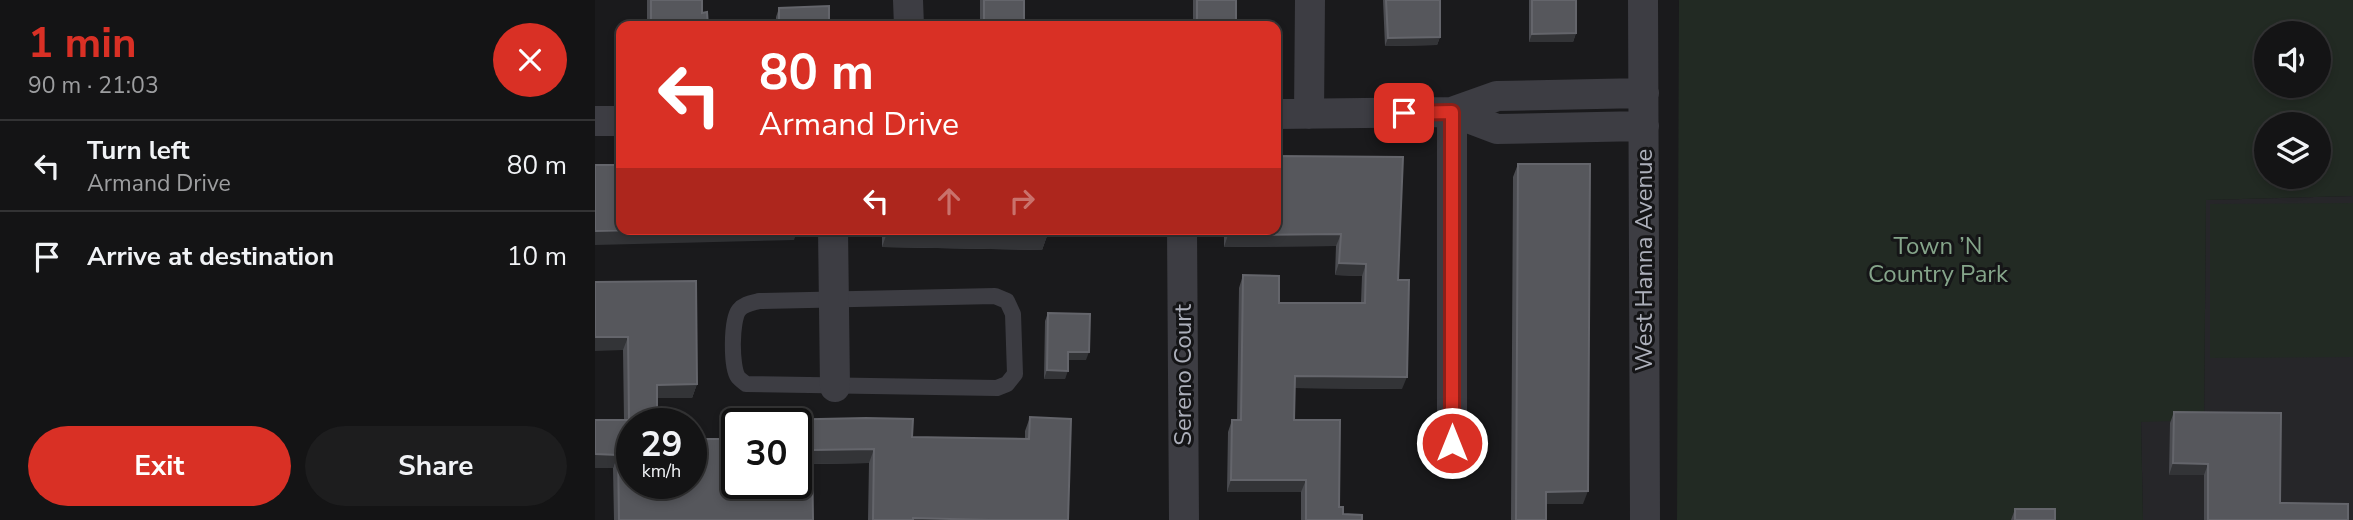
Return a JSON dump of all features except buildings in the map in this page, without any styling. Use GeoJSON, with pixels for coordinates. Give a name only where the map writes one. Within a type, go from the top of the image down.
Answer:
{"type":"FeatureCollection","features":[{"type":"Feature","properties":{"kind":"street"},"geometry":{"type":"LineString","coordinates":[[908,0],[909,21]]}},
{"type":"Feature","properties":{"kind":"street"},"geometry":{"type":"LineString","coordinates":[[1309,114],[1310,0]]}},
{"type":"Feature","properties":{"kind":"street","name":"West Hanna Avenue"},"geometry":{"type":"LineString","coordinates":[[1643,0],[1646,520]]}},
{"type":"Feature","properties":{"kind":"street"},"geometry":{"type":"LineString","coordinates":[[1281,114],[1452,112],[1497,96],[1644,93]]}},
{"type":"Feature","properties":{"kind":"street"},"geometry":{"type":"LineString","coordinates":[[1452,112],[1497,129],[1644,127]]}},
{"type":"Feature","properties":{"kind":"street"},"geometry":{"type":"LineString","coordinates":[[1452,112],[1452,443]]}},
{"type":"Feature","properties":{"kind":"street"},"geometry":{"type":"LineString","coordinates":[[595,121],[616,121]]}},
{"type":"Feature","properties":{"kind":"street"},"geometry":{"type":"LineString","coordinates":[[833,235],[835,387]]}},
{"type":"Feature","properties":{"kind":"street","name":"Sereno Court"},"geometry":{"type":"LineString","coordinates":[[1182,235],[1184,520]]}},
{"type":"Feature","properties":{"kind":"lane"},"geometry":{"type":"LineString","coordinates":[[995,296],[1007,301],[1013,314],[1015,374],[1007,384],[997,388],[746,384],[738,378],[734,368],[733,320],[740,309],[759,301],[835,299],[995,296]]}},
{"type":"Feature","properties":{"kind":"shaded area"},"geometry":{"type":"Polygon","coordinates":[[[2353,196],[2353,520],[2143,520],[2141,421],[2204,420],[2206,200],[2353,196]]]}},
{"type":"Feature","properties":{"kind":"green space","name":"Town ’N Country Park"},"geometry":{"type":"Polygon","coordinates":[[[1679,0],[2353,0],[2353,196],[2206,200],[2204,420],[2141,422],[2143,520],[1677,520],[1679,0]]]}},
{"type":"Feature","properties":{"kind":"green space"},"geometry":{"type":"Polygon","coordinates":[[[2353,203],[2353,357],[2210,358],[2210,204],[2353,203]]]}},
{"type":"Feature","properties":{"kind":"route"},"geometry":{"type":"LineString","coordinates":[[1404,113],[1452,112],[1452,443]]}}]}
